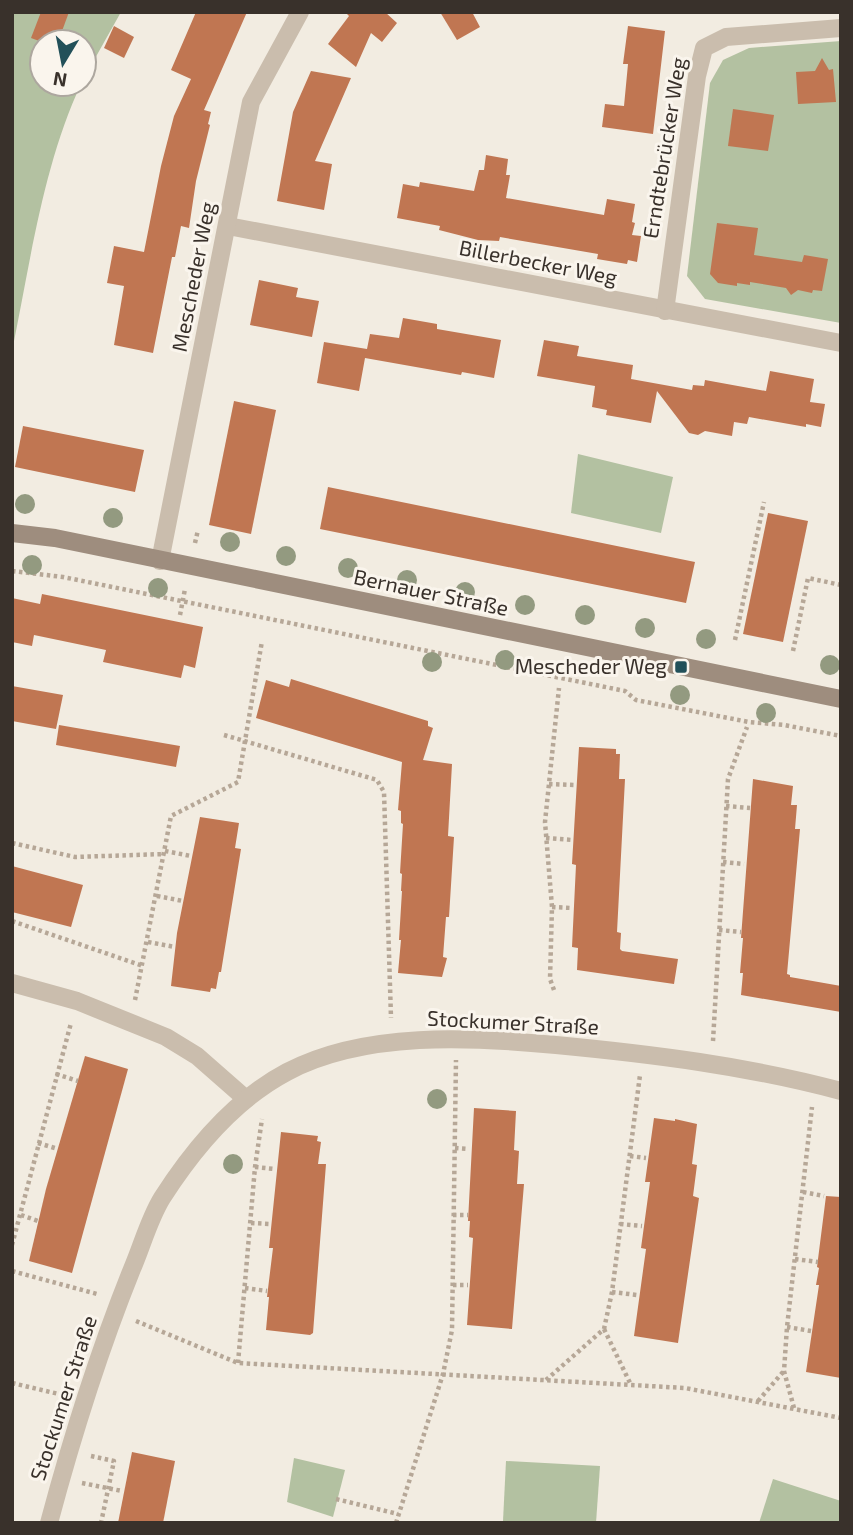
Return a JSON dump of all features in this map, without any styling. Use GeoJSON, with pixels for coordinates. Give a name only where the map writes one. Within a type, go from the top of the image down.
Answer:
{"type":"FeatureCollection","features":[{"type":"Feature","properties":{"kind":"main road","name":"Bernauer Straße"},"geometry":{"type":"LineString","coordinates":[[12,533],[55,538],[841,699]]}},
{"type":"Feature","properties":{"kind":"street","name":"Mescheder Weg"},"geometry":{"type":"LineString","coordinates":[[160,561],[251,102],[300,12]]}},
{"type":"Feature","properties":{"kind":"street","name":"Erndtebrücker Weg"},"geometry":{"type":"LineString","coordinates":[[665,311],[697,76],[704,48],[726,37],[841,28]]}},
{"type":"Feature","properties":{"kind":"street","name":"Billerbecker Weg"},"geometry":{"type":"LineString","coordinates":[[228,226],[841,343]]}},
{"type":"Feature","properties":{"kind":"street"},"geometry":{"type":"LineString","coordinates":[[12,984],[77,1001],[166,1037],[197,1056],[246,1099]]}},
{"type":"Feature","properties":{"kind":"street","name":"Stockumer Straße"},"geometry":{"type":"LineString","coordinates":[[49,1523],[86,1395],[121,1297],[160,1201],[204,1140],[246,1099],[288,1071],[327,1057],[400,1041],[456,1039],[595,1049],[730,1067],[841,1091]]}},
{"type":"Feature","properties":{"kind":"path"},"geometry":{"type":"LineString","coordinates":[[735,640],[764,502]]}},
{"type":"Feature","properties":{"kind":"path"},"geometry":{"type":"LineString","coordinates":[[195,543],[198,530]]}},
{"type":"Feature","properties":{"kind":"path"},"geometry":{"type":"LineString","coordinates":[[12,571],[63,577],[625,691],[636,700],[749,722],[784,725],[841,736]]}},
{"type":"Feature","properties":{"kind":"path"},"geometry":{"type":"LineString","coordinates":[[793,651],[808,578],[841,585]]}},
{"type":"Feature","properties":{"kind":"path"},"geometry":{"type":"LineString","coordinates":[[180,615],[185,589]]}},
{"type":"Feature","properties":{"kind":"path"},"geometry":{"type":"LineString","coordinates":[[130,1023],[171,816],[238,782],[262,641]]}},
{"type":"Feature","properties":{"kind":"path"},"geometry":{"type":"LineString","coordinates":[[554,990],[550,979],[552,907],[545,822],[559,688]]}},
{"type":"Feature","properties":{"kind":"path"},"geometry":{"type":"LineString","coordinates":[[713,1041],[728,779],[747,727]]}},
{"type":"Feature","properties":{"kind":"path"},"geometry":{"type":"LineString","coordinates":[[224,735],[377,780],[384,792],[391,1018]]}},
{"type":"Feature","properties":{"kind":"path"},"geometry":{"type":"LineString","coordinates":[[549,784],[575,785]]}},
{"type":"Feature","properties":{"kind":"path"},"geometry":{"type":"LineString","coordinates":[[726,806],[750,808]]}},
{"type":"Feature","properties":{"kind":"path"},"geometry":{"type":"LineString","coordinates":[[546,838],[572,840]]}},
{"type":"Feature","properties":{"kind":"path"},"geometry":{"type":"LineString","coordinates":[[12,843],[75,857],[165,853],[191,856]]}},
{"type":"Feature","properties":{"kind":"path"},"geometry":{"type":"LineString","coordinates":[[723,862],[744,864]]}},
{"type":"Feature","properties":{"kind":"path"},"geometry":{"type":"LineString","coordinates":[[157,896],[183,901]]}},
{"type":"Feature","properties":{"kind":"path"},"geometry":{"type":"LineString","coordinates":[[552,907],[572,908]]}},
{"type":"Feature","properties":{"kind":"path"},"geometry":{"type":"LineString","coordinates":[[12,921],[143,966]]}},
{"type":"Feature","properties":{"kind":"path"},"geometry":{"type":"LineString","coordinates":[[719,930],[741,932]]}},
{"type":"Feature","properties":{"kind":"path"},"geometry":{"type":"LineString","coordinates":[[148,942],[176,947]]}},
{"type":"Feature","properties":{"kind":"path"},"geometry":{"type":"LineString","coordinates":[[12,1245],[77,1001]]}},
{"type":"Feature","properties":{"kind":"path"},"geometry":{"type":"LineString","coordinates":[[396,1523],[443,1374],[452,1330],[456,1059]]}},
{"type":"Feature","properties":{"kind":"path"},"geometry":{"type":"LineString","coordinates":[[56,1074],[78,1081]]}},
{"type":"Feature","properties":{"kind":"path"},"geometry":{"type":"LineString","coordinates":[[546,1380],[604,1329],[612,1292],[640,1075]]}},
{"type":"Feature","properties":{"kind":"path"},"geometry":{"type":"LineString","coordinates":[[794,1408],[784,1371],[812,1106]]}},
{"type":"Feature","properties":{"kind":"path"},"geometry":{"type":"LineString","coordinates":[[238,1363],[262,1119]]}},
{"type":"Feature","properties":{"kind":"path"},"geometry":{"type":"LineString","coordinates":[[38,1143],[58,1149]]}},
{"type":"Feature","properties":{"kind":"path"},"geometry":{"type":"LineString","coordinates":[[455,1148],[468,1149]]}},
{"type":"Feature","properties":{"kind":"path"},"geometry":{"type":"LineString","coordinates":[[631,1156],[646,1158]]}},
{"type":"Feature","properties":{"kind":"path"},"geometry":{"type":"LineString","coordinates":[[256,1167],[275,1169]]}},
{"type":"Feature","properties":{"kind":"path"},"geometry":{"type":"LineString","coordinates":[[803,1192],[824,1196]]}},
{"type":"Feature","properties":{"kind":"path"},"geometry":{"type":"LineString","coordinates":[[453,1214],[468,1215]]}},
{"type":"Feature","properties":{"kind":"path"},"geometry":{"type":"LineString","coordinates":[[21,1215],[38,1221]]}},
{"type":"Feature","properties":{"kind":"path"},"geometry":{"type":"LineString","coordinates":[[251,1223],[270,1224]]}},
{"type":"Feature","properties":{"kind":"path"},"geometry":{"type":"LineString","coordinates":[[620,1224],[642,1226]]}},
{"type":"Feature","properties":{"kind":"path"},"geometry":{"type":"LineString","coordinates":[[795,1259],[818,1262]]}},
{"type":"Feature","properties":{"kind":"path"},"geometry":{"type":"LineString","coordinates":[[12,1271],[97,1294]]}},
{"type":"Feature","properties":{"kind":"path"},"geometry":{"type":"LineString","coordinates":[[453,1285],[468,1285]]}},
{"type":"Feature","properties":{"kind":"path"},"geometry":{"type":"LineString","coordinates":[[245,1288],[267,1291]]}},
{"type":"Feature","properties":{"kind":"path"},"geometry":{"type":"LineString","coordinates":[[612,1292],[637,1296]]}},
{"type":"Feature","properties":{"kind":"path"},"geometry":{"type":"LineString","coordinates":[[135,1321],[238,1363],[685,1388],[841,1418]]}},
{"type":"Feature","properties":{"kind":"path"},"geometry":{"type":"LineString","coordinates":[[787,1326],[811,1331]]}},
{"type":"Feature","properties":{"kind":"path"},"geometry":{"type":"LineString","coordinates":[[604,1329],[631,1385]]}},
{"type":"Feature","properties":{"kind":"path"},"geometry":{"type":"LineString","coordinates":[[758,1401],[784,1371]]}},
{"type":"Feature","properties":{"kind":"path"},"geometry":{"type":"LineString","coordinates":[[12,1383],[63,1395]]}},
{"type":"Feature","properties":{"kind":"path"},"geometry":{"type":"LineString","coordinates":[[90,1456],[114,1461],[101,1523]]}},
{"type":"Feature","properties":{"kind":"path"},"geometry":{"type":"LineString","coordinates":[[82,1483],[122,1491]]}},
{"type":"Feature","properties":{"kind":"path"},"geometry":{"type":"LineString","coordinates":[[337,1499],[398,1514]]}},
{"type":"Feature","properties":{"kind":"green space"},"geometry":{"type":"Polygon","coordinates":[[[12,12],[121,12],[98,53],[98,28],[28,28],[28,98],[75,98],[47,181],[12,351],[12,12]]]}},
{"type":"Feature","properties":{"kind":"green space"},"geometry":{"type":"Polygon","coordinates":[[[841,41],[841,323],[705,299],[687,276],[710,83],[723,60],[749,48],[841,41]]]}},
{"type":"Feature","properties":{"kind":"green space"},"geometry":{"type":"Polygon","coordinates":[[[578,454],[673,477],[661,533],[571,513],[578,454]]]}},
{"type":"Feature","properties":{"kind":"green space"},"geometry":{"type":"Polygon","coordinates":[[[294,1458],[345,1470],[333,1517],[287,1502],[294,1458]]]}},
{"type":"Feature","properties":{"kind":"green space"},"geometry":{"type":"Polygon","coordinates":[[[506,1461],[600,1466],[596,1523],[503,1521],[506,1461]]]}},
{"type":"Feature","properties":{"kind":"green space"},"geometry":{"type":"Polygon","coordinates":[[[773,1479],[841,1501],[841,1523],[759,1523],[773,1479]]]}},
{"type":"Feature","properties":{"kind":"building"},"geometry":{"type":"Polygon","coordinates":[[[41,12],[69,12],[63,28],[35,28],[41,12]]]}},
{"type":"Feature","properties":{"kind":"building"},"geometry":{"type":"Polygon","coordinates":[[[196,12],[247,12],[204,110],[211,112],[210,125],[196,181],[189,228],[181,226],[175,257],[172,257],[153,353],[114,345],[124,286],[107,283],[114,246],[144,252],[174,116],[191,79],[171,70],[196,12]]]}},
{"type":"Feature","properties":{"kind":"building"},"geometry":{"type":"Polygon","coordinates":[[[345,12],[385,12],[397,23],[382,42],[371,33],[356,67],[328,44],[349,16],[345,12]]]}},
{"type":"Feature","properties":{"kind":"building"},"geometry":{"type":"Polygon","coordinates":[[[440,12],[472,12],[480,27],[457,40],[440,12]]]}},
{"type":"Feature","properties":{"kind":"building"},"geometry":{"type":"Polygon","coordinates":[[[114,26],[134,37],[124,58],[104,48],[114,26]]]}},
{"type":"Feature","properties":{"kind":"building"},"geometry":{"type":"Polygon","coordinates":[[[628,26],[665,31],[653,134],[602,127],[605,104],[624,106],[628,64],[623,64],[628,26]]]}},
{"type":"Feature","properties":{"kind":"building"},"geometry":{"type":"Polygon","coordinates":[[[822,58],[829,70],[833,69],[836,102],[798,104],[796,72],[815,71],[822,58]]]}},
{"type":"Feature","properties":{"kind":"building"},"geometry":{"type":"Polygon","coordinates":[[[311,71],[351,78],[315,161],[332,164],[324,210],[277,201],[293,112],[311,71]]]}},
{"type":"Feature","properties":{"kind":"building"},"geometry":{"type":"Polygon","coordinates":[[[733,109],[774,115],[768,151],[728,146],[733,109]]]}},
{"type":"Feature","properties":{"kind":"building"},"geometry":{"type":"Polygon","coordinates":[[[486,155],[508,159],[506,175],[510,175],[506,198],[604,215],[607,199],[635,204],[632,235],[641,236],[637,262],[628,260],[627,264],[597,259],[598,254],[500,237],[499,241],[478,240],[439,230],[440,226],[397,218],[403,184],[419,187],[420,182],[474,191],[479,170],[484,170],[486,155]]]}},
{"type":"Feature","properties":{"kind":"building"},"geometry":{"type":"Polygon","coordinates":[[[717,223],[758,228],[754,255],[802,262],[804,255],[828,259],[822,291],[813,290],[812,293],[798,290],[791,295],[786,288],[750,282],[750,285],[737,283],[737,286],[718,283],[710,274],[717,223]]]}},
{"type":"Feature","properties":{"kind":"building"},"geometry":{"type":"Polygon","coordinates":[[[259,280],[298,288],[296,297],[319,301],[312,337],[250,325],[259,280]]]}},
{"type":"Feature","properties":{"kind":"building"},"geometry":{"type":"Polygon","coordinates":[[[403,318],[437,324],[437,329],[501,340],[494,378],[365,358],[359,391],[317,383],[324,342],[367,349],[370,334],[399,338],[403,318]]]}},
{"type":"Feature","properties":{"kind":"building"},"geometry":{"type":"Polygon","coordinates":[[[544,340],[579,346],[577,356],[633,365],[631,379],[692,390],[693,385],[704,386],[705,380],[766,391],[770,371],[814,379],[810,402],[825,404],[821,427],[749,417],[747,424],[734,422],[732,436],[705,431],[698,435],[689,433],[657,391],[651,423],[606,415],[607,410],[592,407],[595,386],[537,376],[544,340]]]}},
{"type":"Feature","properties":{"kind":"building"},"geometry":{"type":"Polygon","coordinates":[[[234,401],[276,410],[251,534],[209,525],[234,401]]]}},
{"type":"Feature","properties":{"kind":"building"},"geometry":{"type":"Polygon","coordinates":[[[23,426],[144,450],[135,492],[15,467],[23,426]]]}},
{"type":"Feature","properties":{"kind":"building"},"geometry":{"type":"Polygon","coordinates":[[[328,487],[695,562],[686,603],[320,529],[328,487]]]}},
{"type":"Feature","properties":{"kind":"building"},"geometry":{"type":"Polygon","coordinates":[[[768,513],[808,521],[783,642],[743,634],[768,513]]]}},
{"type":"Feature","properties":{"kind":"building"},"geometry":{"type":"Polygon","coordinates":[[[42,594],[203,627],[195,668],[184,665],[181,678],[103,662],[106,650],[34,635],[32,646],[12,642],[12,598],[40,604],[42,594]]]}},
{"type":"Feature","properties":{"kind":"building"},"geometry":{"type":"Polygon","coordinates":[[[291,679],[428,721],[428,726],[433,728],[423,760],[452,764],[448,836],[454,837],[449,917],[446,917],[443,957],[447,958],[442,977],[398,973],[403,824],[401,811],[398,810],[402,762],[256,718],[266,680],[289,687],[291,679]]]}},
{"type":"Feature","properties":{"kind":"building"},"geometry":{"type":"Polygon","coordinates":[[[12,686],[63,695],[56,729],[12,721],[12,686]]]}},
{"type":"Feature","properties":{"kind":"building"},"geometry":{"type":"Polygon","coordinates":[[[59,725],[180,746],[176,767],[56,745],[59,725]]]}},
{"type":"Feature","properties":{"kind":"building"},"geometry":{"type":"Polygon","coordinates":[[[579,747],[616,749],[616,754],[620,754],[619,779],[625,779],[617,932],[621,933],[620,949],[678,959],[674,984],[577,970],[578,948],[572,947],[576,865],[572,864],[579,747]]]}},
{"type":"Feature","properties":{"kind":"building"},"geometry":{"type":"Polygon","coordinates":[[[753,779],[793,786],[791,805],[797,805],[795,829],[800,829],[787,974],[790,977],[841,986],[841,1012],[741,995],[741,938],[753,779]]]}},
{"type":"Feature","properties":{"kind":"building"},"geometry":{"type":"Polygon","coordinates":[[[200,817],[239,823],[235,848],[241,849],[221,972],[216,989],[211,988],[210,992],[171,986],[177,933],[200,817]]]}},
{"type":"Feature","properties":{"kind":"building"},"geometry":{"type":"Polygon","coordinates":[[[12,866],[83,885],[71,927],[12,912],[12,866]]]}},
{"type":"Feature","properties":{"kind":"building"},"geometry":{"type":"Polygon","coordinates":[[[85,1056],[128,1069],[72,1273],[29,1261],[46,1189],[85,1056]]]}},
{"type":"Feature","properties":{"kind":"building"},"geometry":{"type":"Polygon","coordinates":[[[474,1108],[516,1111],[514,1150],[519,1151],[517,1184],[524,1184],[512,1329],[467,1325],[473,1238],[469,1237],[468,1221],[474,1108]]]}},
{"type":"Feature","properties":{"kind":"building"},"geometry":{"type":"Polygon","coordinates":[[[654,1118],[697,1124],[692,1164],[697,1165],[693,1196],[699,1198],[678,1343],[634,1336],[646,1249],[641,1248],[650,1182],[645,1182],[654,1118]]]}},
{"type":"Feature","properties":{"kind":"building"},"geometry":{"type":"Polygon","coordinates":[[[281,1132],[318,1136],[317,1141],[321,1142],[318,1164],[326,1164],[313,1333],[310,1335],[266,1330],[273,1248],[269,1248],[281,1132]]]}},
{"type":"Feature","properties":{"kind":"building"},"geometry":{"type":"Polygon","coordinates":[[[826,1196],[841,1197],[841,1378],[806,1372],[819,1285],[816,1285],[817,1267],[826,1196]]]}},
{"type":"Feature","properties":{"kind":"building"},"geometry":{"type":"Polygon","coordinates":[[[132,1452],[175,1461],[163,1523],[118,1523],[132,1452]]]}},
{"type":"Feature","properties":{"kind":"place","name":"Mescheder Weg"},"geometry":{"type":"Point","coordinates":[681,667]}}]}
